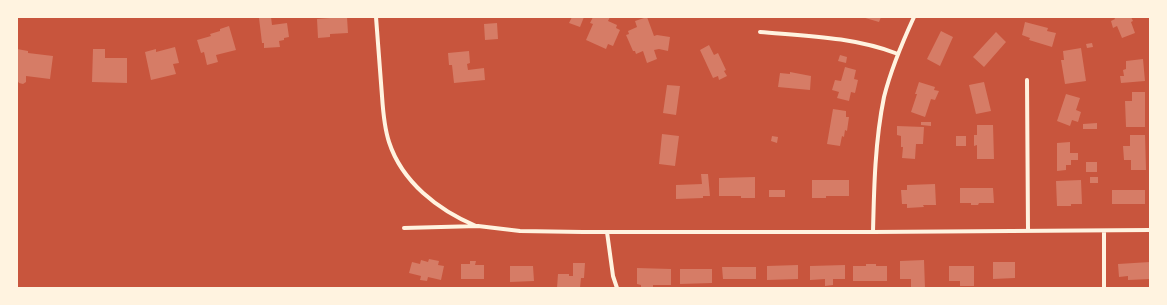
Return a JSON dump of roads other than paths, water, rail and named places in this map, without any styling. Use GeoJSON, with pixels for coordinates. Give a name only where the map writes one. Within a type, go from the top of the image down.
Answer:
{"type":"FeatureCollection","features":[{"type":"Feature","properties":{"kind":"street"},"geometry":{"type":"LineString","coordinates":[[376,17],[384,117],[388,140],[392,152],[405,173],[421,191],[451,214],[478,226]]}},
{"type":"Feature","properties":{"kind":"street"},"geometry":{"type":"LineString","coordinates":[[873,232],[876,161],[880,123],[886,90],[898,54],[914,17]]}},
{"type":"Feature","properties":{"kind":"street"},"geometry":{"type":"LineString","coordinates":[[760,32],[850,41],[868,44],[898,54]]}},
{"type":"Feature","properties":{"kind":"street"},"geometry":{"type":"LineString","coordinates":[[1027,80],[1028,231]]}},
{"type":"Feature","properties":{"kind":"street"},"geometry":{"type":"LineString","coordinates":[[404,228],[478,226],[520,231],[607,232],[1150,230]]}},
{"type":"Feature","properties":{"kind":"street"},"geometry":{"type":"LineString","coordinates":[[1104,231],[1104,288]]}},
{"type":"Feature","properties":{"kind":"street"},"geometry":{"type":"LineString","coordinates":[[607,232],[613,276],[617,288]]}}]}
